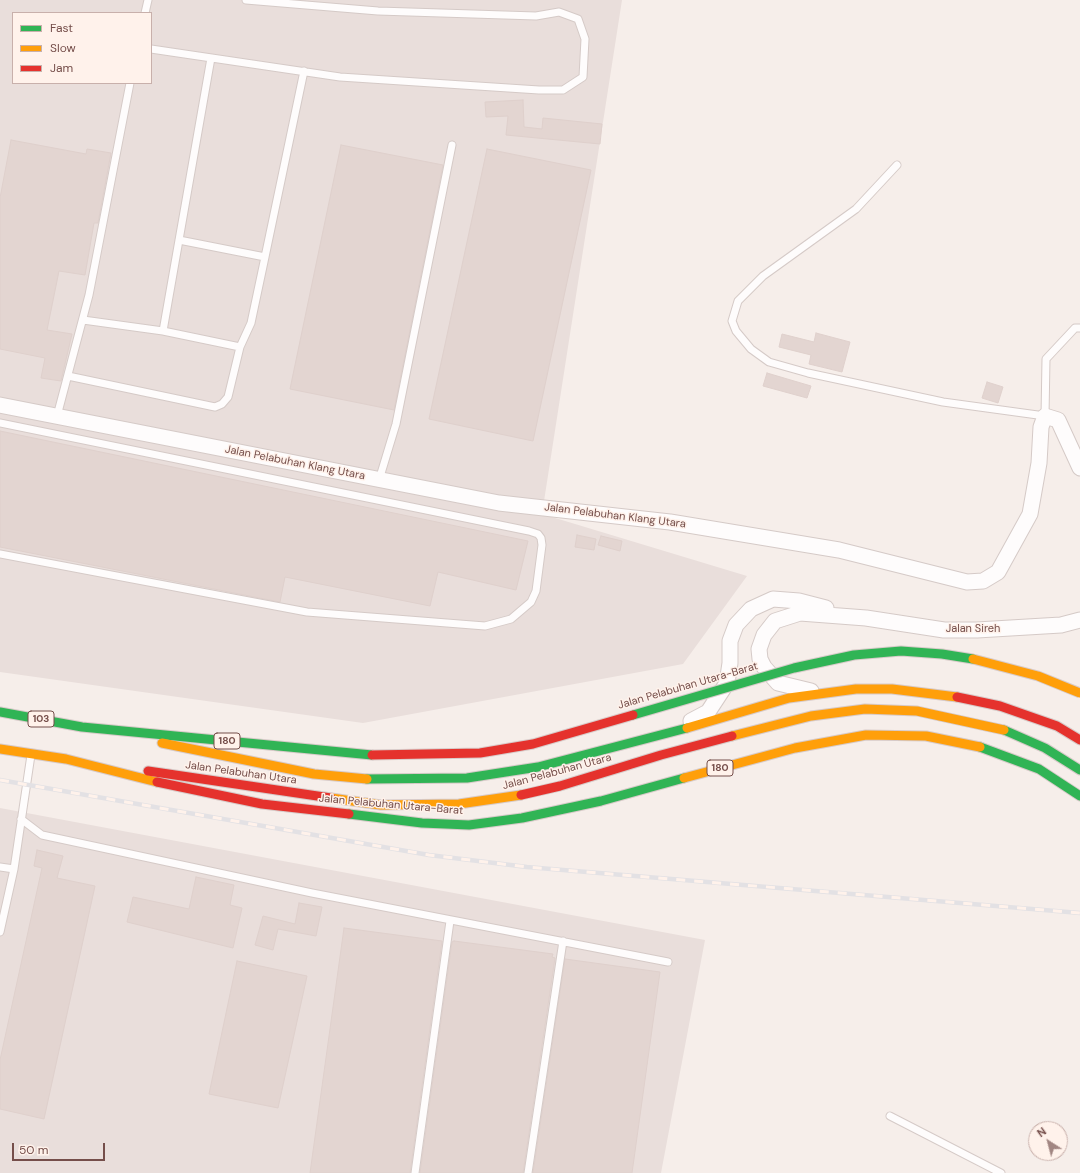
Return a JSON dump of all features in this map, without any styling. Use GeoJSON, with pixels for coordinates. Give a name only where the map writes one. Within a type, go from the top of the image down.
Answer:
{"type":"FeatureCollection","features":[{"type":"Feature","properties":{"kind":"main road","name":"Jalan Pelabuhan Utara-Barat"},"geometry":{"type":"LineString","coordinates":[[82,727],[372,755],[480,753],[533,744],[794,668],[862,654],[914,652],[942,654],[985,661],[1038,676],[1080,694]]}},
{"type":"Feature","properties":{"kind":"main road","name":"Jalan Pelabuhan Utara"},"geometry":{"type":"LineString","coordinates":[[0,712],[314,774],[374,780],[467,778],[538,768],[666,734],[782,700],[817,693],[856,689],[892,688],[945,695],[1000,706],[1057,726],[1080,740]]}},
{"type":"Feature","properties":{"kind":"main road","name":"Jalan Pelabuhan Utara"},"geometry":{"type":"LineString","coordinates":[[0,749],[31,755],[381,805],[459,804],[510,798],[560,786],[661,755],[811,716],[865,710],[917,711],[998,727],[1045,748],[1080,770]]}},
{"type":"Feature","properties":{"kind":"main road","name":"Jalan Pelabuhan Utara-Barat"},"geometry":{"type":"LineString","coordinates":[[66,759],[181,788],[247,801],[422,823],[469,825],[522,818],[601,801],[795,748],[866,735],[926,736],[979,746],[1039,769],[1080,796]]}},
{"type":"Feature","properties":{"kind":"street","name":"Jalan Pelabuhan Klang Utara"},"geometry":{"type":"LineString","coordinates":[[0,405],[378,480],[499,502],[670,522],[839,550],[966,582],[983,581],[998,572],[1030,514],[1039,463],[1041,427],[1045,416]]}},
{"type":"Feature","properties":{"kind":"street"},"geometry":{"type":"LineString","coordinates":[[1045,416],[1058,420],[1080,468]]}},
{"type":"Feature","properties":{"kind":"street"},"geometry":{"type":"LineString","coordinates":[[666,734],[708,712],[727,683],[730,663],[730,641],[736,625],[751,609],[773,598],[799,601],[866,618]]}},
{"type":"Feature","properties":{"kind":"street"},"geometry":{"type":"LineString","coordinates":[[817,693],[778,683],[764,667],[760,659],[759,649],[764,634],[776,621],[800,613],[866,618]]}},
{"type":"Feature","properties":{"kind":"street","name":"Jalan Sireh"},"geometry":{"type":"LineString","coordinates":[[866,618],[944,630],[977,630],[1061,625],[1080,620]]}},
{"type":"Feature","properties":{"kind":"lane"},"geometry":{"type":"LineString","coordinates":[[145,12],[148,0]]}},
{"type":"Feature","properties":{"kind":"lane"},"geometry":{"type":"LineString","coordinates":[[152,49],[340,77],[563,90],[583,77],[585,39],[578,20],[559,12],[536,16],[378,11],[246,0]]}},
{"type":"Feature","properties":{"kind":"lane"},"geometry":{"type":"LineString","coordinates":[[164,331],[211,58]]}},
{"type":"Feature","properties":{"kind":"lane"},"geometry":{"type":"LineString","coordinates":[[68,376],[215,407],[222,404],[228,396],[240,347],[251,323],[304,71]]}},
{"type":"Feature","properties":{"kind":"lane"},"geometry":{"type":"LineString","coordinates":[[57,416],[89,295],[130,84]]}},
{"type":"Feature","properties":{"kind":"lane"},"geometry":{"type":"LineString","coordinates":[[378,480],[396,424],[452,146]]}},
{"type":"Feature","properties":{"kind":"lane"},"geometry":{"type":"LineString","coordinates":[[897,165],[856,209],[764,276],[738,301],[732,321],[736,331],[750,348],[769,362],[808,373],[943,402],[1045,416],[1046,359],[1075,328],[1080,328]]}},
{"type":"Feature","properties":{"kind":"lane"},"geometry":{"type":"LineString","coordinates":[[179,240],[265,257]]}},
{"type":"Feature","properties":{"kind":"lane"},"geometry":{"type":"LineString","coordinates":[[82,320],[164,331],[240,347]]}},
{"type":"Feature","properties":{"kind":"lane"},"geometry":{"type":"LineString","coordinates":[[0,423],[529,531],[538,534],[541,538],[542,545],[536,591],[531,602],[511,619],[485,626],[307,612],[0,554]]}},
{"type":"Feature","properties":{"kind":"lane"},"geometry":{"type":"LineString","coordinates":[[0,932],[14,869],[31,755]]}},
{"type":"Feature","properties":{"kind":"lane"},"geometry":{"type":"LineString","coordinates":[[21,820],[42,835],[450,921],[563,941],[668,962]]}},
{"type":"Feature","properties":{"kind":"lane"},"geometry":{"type":"LineString","coordinates":[[0,867],[14,869]]}},
{"type":"Feature","properties":{"kind":"lane"},"geometry":{"type":"LineString","coordinates":[[415,1173],[450,921]]}},
{"type":"Feature","properties":{"kind":"lane"},"geometry":{"type":"LineString","coordinates":[[528,1173],[563,941]]}},
{"type":"Feature","properties":{"kind":"lane"},"geometry":{"type":"LineString","coordinates":[[890,1116],[1001,1173]]}},
{"type":"Feature","properties":{"kind":"shaded area"},"geometry":{"type":"Polygon","coordinates":[[[0,0],[622,0],[542,514],[747,576],[683,664],[363,723],[0,672],[0,0]]]}},
{"type":"Feature","properties":{"kind":"shaded area"},"geometry":{"type":"Polygon","coordinates":[[[0,808],[705,940],[661,1173],[0,1173],[0,808]]]}},
{"type":"Feature","properties":{"kind":"building"},"geometry":{"type":"Polygon","coordinates":[[[523,100],[524,127],[542,129],[543,118],[602,124],[600,144],[506,135],[508,116],[486,117],[485,102],[523,100]]]}},
{"type":"Feature","properties":{"kind":"building"},"geometry":{"type":"Polygon","coordinates":[[[11,140],[86,154],[87,149],[111,153],[98,223],[94,223],[85,275],[59,271],[47,330],[72,334],[61,381],[41,378],[45,358],[0,349],[0,198],[11,140]]]}},
{"type":"Feature","properties":{"kind":"building"},"geometry":{"type":"Polygon","coordinates":[[[341,145],[443,165],[394,410],[290,389],[341,145]]]}},
{"type":"Feature","properties":{"kind":"building"},"geometry":{"type":"Polygon","coordinates":[[[487,149],[591,170],[533,441],[429,419],[487,149]]]}},
{"type":"Feature","properties":{"kind":"building"},"geometry":{"type":"Polygon","coordinates":[[[816,333],[850,342],[842,372],[809,364],[811,355],[779,347],[782,334],[814,342],[816,333]]]}},
{"type":"Feature","properties":{"kind":"building"},"geometry":{"type":"Polygon","coordinates":[[[767,373],[811,386],[807,398],[763,386],[767,373]]]}},
{"type":"Feature","properties":{"kind":"building"},"geometry":{"type":"Polygon","coordinates":[[[987,382],[1003,387],[998,403],[982,398],[987,382]]]}},
{"type":"Feature","properties":{"kind":"building"},"geometry":{"type":"Polygon","coordinates":[[[0,431],[528,541],[516,590],[438,572],[430,606],[285,577],[280,602],[0,547],[0,431]]]}},
{"type":"Feature","properties":{"kind":"building"},"geometry":{"type":"Polygon","coordinates":[[[577,535],[596,539],[594,550],[575,547],[577,535]]]}},
{"type":"Feature","properties":{"kind":"building"},"geometry":{"type":"Polygon","coordinates":[[[601,536],[622,541],[620,551],[598,545],[601,536]]]}},
{"type":"Feature","properties":{"kind":"building"},"geometry":{"type":"Polygon","coordinates":[[[37,850],[63,856],[57,878],[95,886],[44,1119],[0,1109],[0,1060],[42,868],[34,866],[37,850]]]}},
{"type":"Feature","properties":{"kind":"building"},"geometry":{"type":"Polygon","coordinates":[[[196,877],[234,885],[230,905],[242,908],[233,948],[127,922],[133,897],[189,909],[196,877]]]}},
{"type":"Feature","properties":{"kind":"building"},"geometry":{"type":"Polygon","coordinates":[[[299,903],[322,907],[316,936],[278,929],[273,950],[255,945],[263,916],[295,924],[299,903]]]}},
{"type":"Feature","properties":{"kind":"building"},"geometry":{"type":"Polygon","coordinates":[[[344,928],[442,941],[410,1173],[310,1173],[344,928]]]}},
{"type":"Feature","properties":{"kind":"building"},"geometry":{"type":"Polygon","coordinates":[[[454,941],[553,954],[552,957],[555,958],[523,1173],[420,1173],[452,942],[454,941]]]}},
{"type":"Feature","properties":{"kind":"building"},"geometry":{"type":"Polygon","coordinates":[[[565,959],[660,972],[632,1173],[533,1173],[565,959]]]}},
{"type":"Feature","properties":{"kind":"building"},"geometry":{"type":"Polygon","coordinates":[[[237,961],[307,976],[278,1108],[209,1094],[237,961]]]}},
{"type":"Feature","properties":{"kind":"railway"},"geometry":{"type":"LineString","coordinates":[[0,780],[429,855],[527,867],[1080,913]]}},
{"type":"Feature","properties":{"kind":"traffic: fast"},"geometry":{"type":"LineString","coordinates":[[633,715],[794,668],[854,655],[901,651],[942,654],[973,659]]}},
{"type":"Feature","properties":{"kind":"traffic: fast"},"geometry":{"type":"LineString","coordinates":[[0,712],[82,727],[372,755]]}},
{"type":"Feature","properties":{"kind":"traffic: fast"},"geometry":{"type":"LineString","coordinates":[[367,779],[467,778],[538,767],[687,728]]}},
{"type":"Feature","properties":{"kind":"traffic: fast"},"geometry":{"type":"LineString","coordinates":[[1004,730],[1045,748],[1080,770]]}},
{"type":"Feature","properties":{"kind":"traffic: fast"},"geometry":{"type":"LineString","coordinates":[[980,747],[1039,769],[1080,796]]}},
{"type":"Feature","properties":{"kind":"traffic: fast"},"geometry":{"type":"LineString","coordinates":[[349,814],[422,823],[469,825],[522,818],[601,801],[684,778]]}},
{"type":"Feature","properties":{"kind":"traffic: slow"},"geometry":{"type":"LineString","coordinates":[[973,659],[1038,676],[1080,693]]}},
{"type":"Feature","properties":{"kind":"traffic: slow"},"geometry":{"type":"LineString","coordinates":[[687,728],[789,698],[856,689],[892,689],[957,697]]}},
{"type":"Feature","properties":{"kind":"traffic: slow"},"geometry":{"type":"LineString","coordinates":[[732,736],[811,716],[865,709],[917,711],[1004,730]]}},
{"type":"Feature","properties":{"kind":"traffic: slow"},"geometry":{"type":"LineString","coordinates":[[684,778],[795,748],[866,735],[926,736],[980,747]]}},
{"type":"Feature","properties":{"kind":"traffic: slow"},"geometry":{"type":"LineString","coordinates":[[162,743],[314,774],[367,779]]}},
{"type":"Feature","properties":{"kind":"traffic: slow"},"geometry":{"type":"LineString","coordinates":[[0,749],[66,759],[157,782]]}},
{"type":"Feature","properties":{"kind":"traffic: slow"},"geometry":{"type":"LineString","coordinates":[[331,798],[381,805],[459,804],[521,795]]}},
{"type":"Feature","properties":{"kind":"traffic: jam"},"geometry":{"type":"LineString","coordinates":[[957,697],[1000,706],[1057,726],[1080,740]]}},
{"type":"Feature","properties":{"kind":"traffic: jam"},"geometry":{"type":"LineString","coordinates":[[372,755],[480,753],[533,744],[633,715]]}},
{"type":"Feature","properties":{"kind":"traffic: jam"},"geometry":{"type":"LineString","coordinates":[[521,795],[560,786],[661,755],[732,736]]}},
{"type":"Feature","properties":{"kind":"traffic: jam"},"geometry":{"type":"LineString","coordinates":[[148,771],[331,798]]}},
{"type":"Feature","properties":{"kind":"traffic: jam"},"geometry":{"type":"LineString","coordinates":[[157,782],[262,804],[349,814]]}}]}
